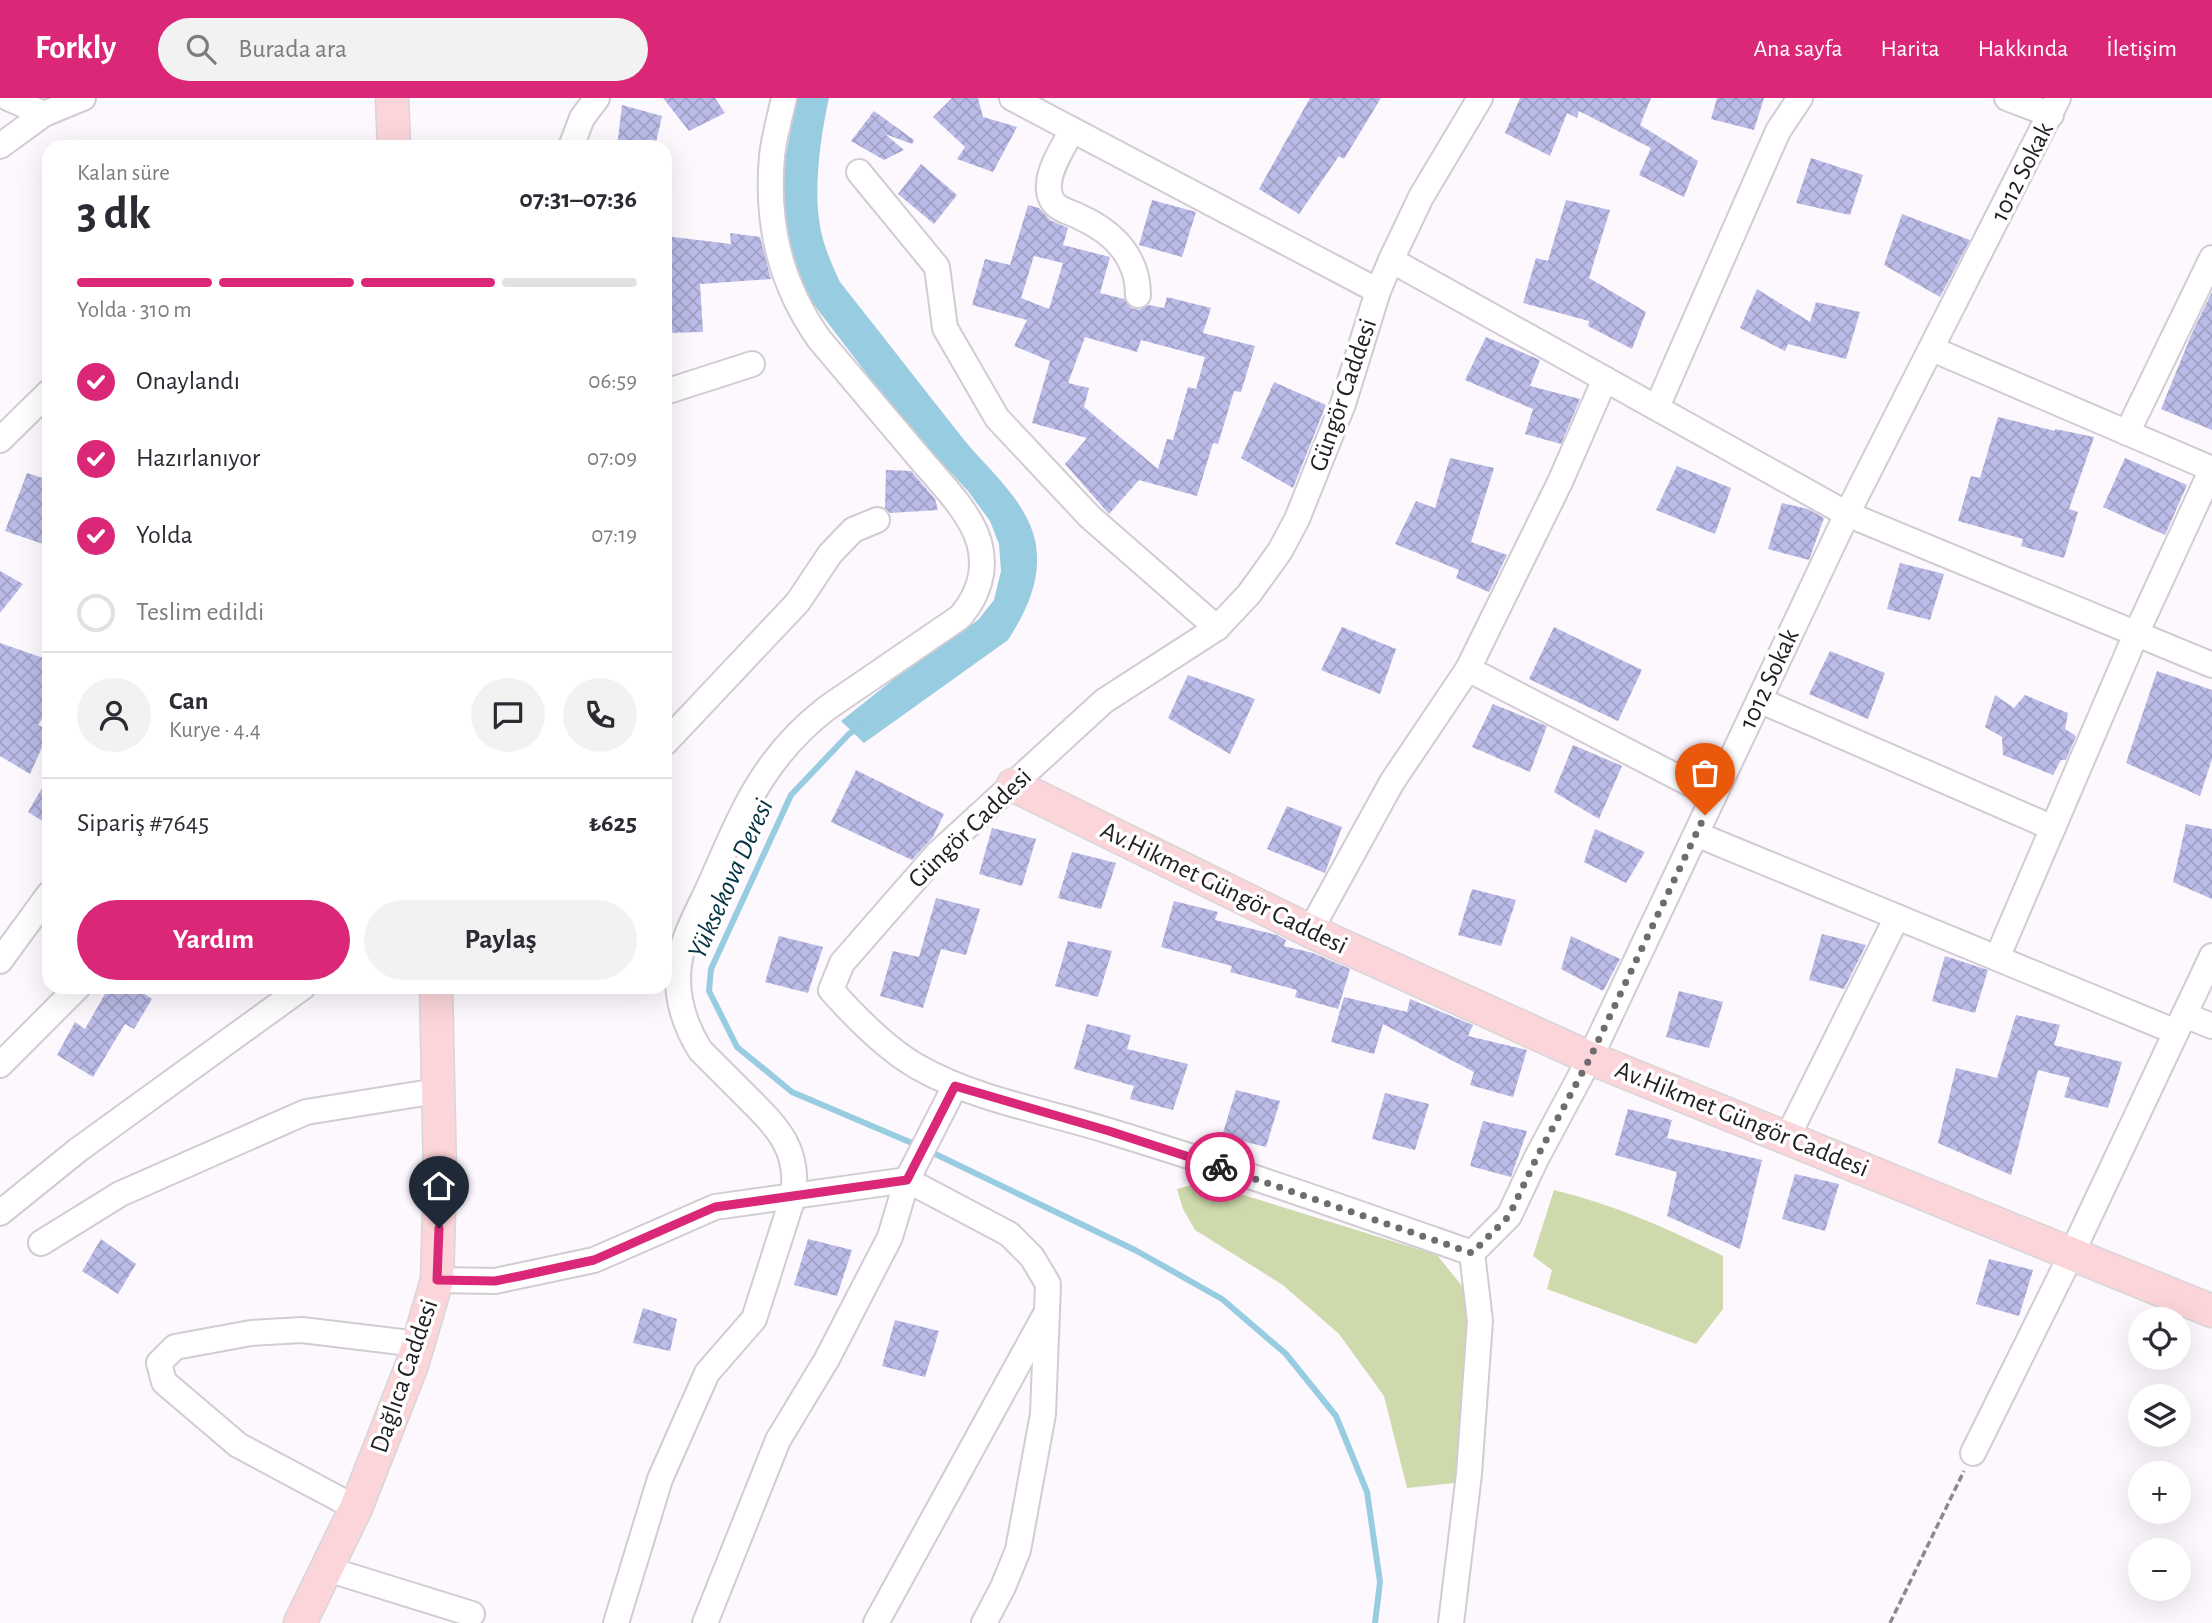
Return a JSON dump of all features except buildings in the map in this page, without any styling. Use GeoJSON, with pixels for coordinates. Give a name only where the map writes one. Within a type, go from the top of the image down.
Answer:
{"type":"FeatureCollection","features":[{"type":"Feature","properties":{"kind":"main road"},"geometry":{"type":"LineString","coordinates":[[392,98],[394,140]]}},
{"type":"Feature","properties":{"kind":"main road","name":"Av.Hikmet Güngör Caddesi"},"geometry":{"type":"LineString","coordinates":[[1013,785],[1310,931],[1590,1058],[2212,1311]]}},
{"type":"Feature","properties":{"kind":"main road","name":"Dağlıca Caddesi"},"geometry":{"type":"LineString","coordinates":[[300,1623],[356,1508],[412,1365],[437,1280],[440,1176],[436,994]]}},
{"type":"Feature","properties":{"kind":"street"},"geometry":{"type":"LineString","coordinates":[[8,98],[44,114]]}},
{"type":"Feature","properties":{"kind":"street"},"geometry":{"type":"LineString","coordinates":[[0,146],[44,114],[83,98]]}},
{"type":"Feature","properties":{"kind":"street"},"geometry":{"type":"LineString","coordinates":[[574,140],[582,118],[597,98]]}},
{"type":"Feature","properties":{"kind":"street"},"geometry":{"type":"LineString","coordinates":[[616,1623],[660,1479],[707,1373],[754,1318],[793,1197],[795,1173],[790,1150],[784,1139],[769,1119],[700,1050],[688,1028],[680,1003],[678,984],[683,946],[741,813],[778,754],[809,721],[960,617],[975,595],[982,562],[978,541],[946,489],[819,339],[785,280],[774,232],[771,181],[773,154],[784,98]]}},
{"type":"Feature","properties":{"kind":"street"},"geometry":{"type":"LineString","coordinates":[[1012,98],[1378,291]]}},
{"type":"Feature","properties":{"kind":"street","name":"Güngör Caddesi"},"geometry":{"type":"LineString","coordinates":[[1472,1253],[1315,1198],[1109,1131],[955,1086],[916,1066],[858,1020],[831,989],[842,963],[938,853],[1104,701],[1217,628],[1250,594],[1280,551],[1297,519],[1343,404],[1378,291],[1391,260],[1421,197],[1480,98]]}},
{"type":"Feature","properties":{"kind":"street"},"geometry":{"type":"LineString","coordinates":[[1657,407],[1778,131],[1800,98]]}},
{"type":"Feature","properties":{"kind":"street"},"geometry":{"type":"LineString","coordinates":[[2007,98],[2054,107]]}},
{"type":"Feature","properties":{"kind":"street","name":"1012 Sokak"},"geometry":{"type":"LineString","coordinates":[[1472,1253],[1509,1216],[1590,1058],[1847,514],[2054,107]]}},
{"type":"Feature","properties":{"kind":"street"},"geometry":{"type":"LineString","coordinates":[[1072,130],[1050,177],[1052,201],[1096,225],[1120,245],[1134,265],[1138,295]]}},
{"type":"Feature","properties":{"kind":"street"},"geometry":{"type":"LineString","coordinates":[[859,172],[937,267],[945,328],[997,418],[1090,517],[1217,628]]}},
{"type":"Feature","properties":{"kind":"street"},"geometry":{"type":"LineString","coordinates":[[2127,433],[2212,258]]}},
{"type":"Feature","properties":{"kind":"street"},"geometry":{"type":"LineString","coordinates":[[1391,260],[1847,514],[2212,665]]}},
{"type":"Feature","properties":{"kind":"street"},"geometry":{"type":"LineString","coordinates":[[1932,349],[2212,469],[2136,634],[1997,958]]}},
{"type":"Feature","properties":{"kind":"street"},"geometry":{"type":"LineString","coordinates":[[672,390],[752,364]]}},
{"type":"Feature","properties":{"kind":"street"},"geometry":{"type":"LineString","coordinates":[[1310,931],[1392,782],[1468,669],[1560,482],[1605,379]]}},
{"type":"Feature","properties":{"kind":"street"},"geometry":{"type":"LineString","coordinates":[[0,440],[42,399]]}},
{"type":"Feature","properties":{"kind":"street"},"geometry":{"type":"LineString","coordinates":[[672,736],[798,602],[830,554],[853,530],[877,520]]}},
{"type":"Feature","properties":{"kind":"street"},"geometry":{"type":"LineString","coordinates":[[1468,669],[1714,796]]}},
{"type":"Feature","properties":{"kind":"street"},"geometry":{"type":"LineString","coordinates":[[1759,700],[2053,828]]}},
{"type":"Feature","properties":{"kind":"street"},"geometry":{"type":"LineString","coordinates":[[1696,834],[1997,958],[2180,1023],[2212,1026]]}},
{"type":"Feature","properties":{"kind":"street"},"geometry":{"type":"LineString","coordinates":[[0,961],[42,904]]}},
{"type":"Feature","properties":{"kind":"street"},"geometry":{"type":"LineString","coordinates":[[1787,1138],[1897,917]]}},
{"type":"Feature","properties":{"kind":"street"},"geometry":{"type":"LineString","coordinates":[[1973,1453],[2212,956]]}},
{"type":"Feature","properties":{"kind":"street"},"geometry":{"type":"LineString","coordinates":[[0,1065],[71,994]]}},
{"type":"Feature","properties":{"kind":"street"},"geometry":{"type":"LineString","coordinates":[[0,1213],[78,1150],[293,994]]}},
{"type":"Feature","properties":{"kind":"street"},"geometry":{"type":"LineString","coordinates":[[705,1623],[778,1440],[827,1359],[890,1237],[907,1180],[955,1086]]}},
{"type":"Feature","properties":{"kind":"street"},"geometry":{"type":"LineString","coordinates":[[41,1243],[120,1194],[306,1112],[437,1091]]}},
{"type":"Feature","properties":{"kind":"street"},"geometry":{"type":"LineString","coordinates":[[437,1280],[495,1281],[594,1260],[715,1207],[907,1180],[1009,1234],[1032,1257],[1048,1284],[1043,1414],[1018,1550],[984,1623]]}},
{"type":"Feature","properties":{"kind":"street"},"geometry":{"type":"LineString","coordinates":[[1451,1623],[1469,1474],[1480,1321],[1472,1253]]}},
{"type":"Feature","properties":{"kind":"street"},"geometry":{"type":"LineString","coordinates":[[876,1623],[1047,1311]]}},
{"type":"Feature","properties":{"kind":"street"},"geometry":{"type":"LineString","coordinates":[[356,1508],[238,1444],[164,1382],[159,1363],[175,1347],[251,1333],[302,1330],[418,1344]]}},
{"type":"Feature","properties":{"kind":"street"},"geometry":{"type":"LineString","coordinates":[[327,1569],[472,1614]]}},
{"type":"Feature","properties":{"kind":"path"},"geometry":{"type":"LineString","coordinates":[[1890,1623],[1973,1453]]}},
{"type":"Feature","properties":{"kind":"green space"},"geometry":{"type":"Polygon","coordinates":[[[1206,1181],[1437,1255],[1470,1296],[1464,1482],[1407,1488],[1384,1396],[1339,1334],[1283,1285],[1195,1230],[1183,1209],[1177,1189],[1206,1181]]]}},
{"type":"Feature","properties":{"kind":"green space"},"geometry":{"type":"Polygon","coordinates":[[[1554,1190],[1640,1218],[1723,1256],[1723,1309],[1696,1344],[1547,1289],[1552,1270],[1533,1256],[1554,1190]]]}},
{"type":"Feature","properties":{"kind":"water"},"geometry":{"type":"Polygon","coordinates":[[[797,98],[829,98],[823,126],[817,191],[824,243],[840,282],[965,441],[1015,499],[1030,526],[1037,554],[1032,593],[1008,640],[864,743],[841,721],[894,679],[978,620],[994,600],[1001,571],[999,544],[990,521],[968,491],[902,420],[802,289],[791,270],[785,230],[782,176],[797,98]]]}},
{"type":"Feature","properties":{"kind":"waterway","name":"Yüksekova Deresi"},"geometry":{"type":"LineString","coordinates":[[858,728],[849,734],[791,795],[711,969],[709,991],[737,1047],[792,1092],[919,1146]]}},
{"type":"Feature","properties":{"kind":"waterway","name":"Yüksekova Deresi"},"geometry":{"type":"LineString","coordinates":[[929,1151],[1135,1250],[1222,1299],[1286,1354],[1336,1416],[1367,1492],[1380,1582],[1375,1623]]}},
{"type":"Feature","properties":{"kind":"way so far"},"geometry":{"type":"LineString","coordinates":[[1220,1167],[1472,1253],[1509,1216],[1590,1058],[1705,815]]}},
{"type":"Feature","properties":{"kind":"route"},"geometry":{"type":"LineString","coordinates":[[439,1228],[437,1280],[495,1281],[594,1260],[715,1207],[907,1180],[955,1086],[1220,1167]]}}]}
